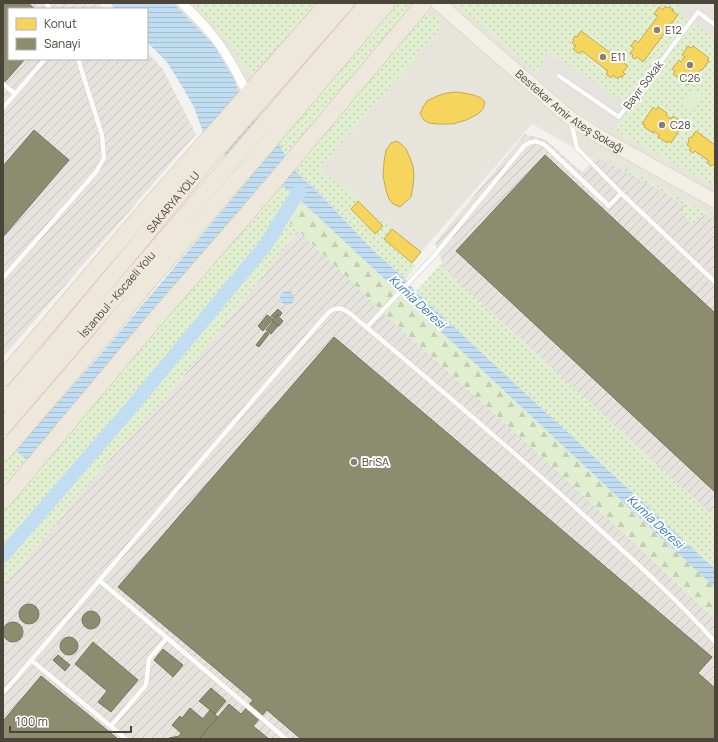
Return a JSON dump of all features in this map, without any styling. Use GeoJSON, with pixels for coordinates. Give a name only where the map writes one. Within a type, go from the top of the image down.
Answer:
{"type":"FeatureCollection","features":[{"type":"Feature","properties":{"kind":"highway"},"geometry":{"type":"LineString","coordinates":[[247,102],[328,3]]}},
{"type":"Feature","properties":{"kind":"highway","name":"SAKARYA YOLU"},"geometry":{"type":"LineString","coordinates":[[3,404],[50,361],[247,102],[346,3]]}},
{"type":"Feature","properties":{"kind":"highway","name":"İstanbul - Kocaeli Yolu"},"geometry":{"type":"LineString","coordinates":[[3,427],[50,361],[231,162],[368,3]]}},
{"type":"Feature","properties":{"kind":"highway"},"geometry":{"type":"LineString","coordinates":[[3,453],[387,3]]}},
{"type":"Feature","properties":{"kind":"highway"},"geometry":{"type":"LineString","coordinates":[[368,26],[382,16],[393,3]]}},
{"type":"Feature","properties":{"kind":"highway"},"geometry":{"type":"LineString","coordinates":[[3,501],[152,323],[265,193],[424,3]]}},
{"type":"Feature","properties":{"kind":"highway"},"geometry":{"type":"LineString","coordinates":[[3,378],[108,255],[211,150]]}},
{"type":"Feature","properties":{"kind":"highway"},"geometry":{"type":"LineString","coordinates":[[149,281],[213,182]]}},
{"type":"Feature","properties":{"kind":"main road","name":"Bestekar Amir Ateş Sokağı"},"geometry":{"type":"LineString","coordinates":[[438,3],[570,118],[597,135],[715,201]]}},
{"type":"Feature","properties":{"kind":"street"},"geometry":{"type":"LineString","coordinates":[[182,3],[207,28],[226,54],[247,102]]}},
{"type":"Feature","properties":{"kind":"lane","name":"Bayır Sokak"},"geometry":{"type":"LineString","coordinates":[[558,76],[619,117],[698,12],[715,25]]}},
{"type":"Feature","properties":{"kind":"lane"},"geometry":{"type":"LineString","coordinates":[[3,108],[44,60]]}},
{"type":"Feature","properties":{"kind":"lane"},"geometry":{"type":"LineString","coordinates":[[3,278],[96,172],[104,158],[102,135],[78,60]]}},
{"type":"Feature","properties":{"kind":"lane"},"geometry":{"type":"LineString","coordinates":[[3,84],[15,94]]}},
{"type":"Feature","properties":{"kind":"lane"},"geometry":{"type":"LineString","coordinates":[[570,118],[578,148],[621,193],[715,282]]}},
{"type":"Feature","properties":{"kind":"lane"},"geometry":{"type":"LineString","coordinates":[[366,327],[434,256],[524,146],[529,142],[540,142],[546,146],[609,206],[621,193]]}},
{"type":"Feature","properties":{"kind":"lane"},"geometry":{"type":"LineString","coordinates":[[3,693],[329,312],[333,309],[340,308],[366,327],[561,495],[693,618],[715,642]]}},
{"type":"Feature","properties":{"kind":"lane"},"geometry":{"type":"LineString","coordinates":[[100,581],[286,739]]}},
{"type":"Feature","properties":{"kind":"lane"},"geometry":{"type":"LineString","coordinates":[[111,726],[146,685],[149,659],[167,638]]}},
{"type":"Feature","properties":{"kind":"lane"},"geometry":{"type":"LineString","coordinates":[[31,660],[126,739]]}},
{"type":"Feature","properties":{"kind":"shaded area"},"geometry":{"type":"Polygon","coordinates":[[[3,3],[99,3],[103,8],[8,8],[8,60],[148,60],[148,53],[162,68],[196,134],[3,357],[3,3]]]}},
{"type":"Feature","properties":{"kind":"shaded area"},"geometry":{"type":"Polygon","coordinates":[[[173,3],[715,3],[715,228],[532,124],[404,272],[276,141],[242,101],[212,43],[173,3]]]}},
{"type":"Feature","properties":{"kind":"shaded area"},"geometry":{"type":"Polygon","coordinates":[[[685,3],[707,3],[715,9],[715,38],[678,12],[685,3]]]}},
{"type":"Feature","properties":{"kind":"shaded area"},"geometry":{"type":"Polygon","coordinates":[[[546,51],[631,107],[614,130],[585,112],[538,74],[546,51]]]}},
{"type":"Feature","properties":{"kind":"shaded area"},"geometry":{"type":"Polygon","coordinates":[[[525,134],[546,140],[582,172],[596,159],[623,170],[715,220],[715,518],[445,270],[435,243],[525,134]]]}},
{"type":"Feature","properties":{"kind":"shaded area","name":"BriSA"},"geometry":{"type":"Polygon","coordinates":[[[298,231],[390,319],[539,454],[715,619],[715,739],[3,739],[3,587],[109,460],[162,404],[298,231]]]}},
{"type":"Feature","properties":{"kind":"green space"},"geometry":{"type":"Polygon","coordinates":[[[193,3],[320,3],[255,80],[232,46],[214,24],[193,3]]]}},
{"type":"Feature","properties":{"kind":"green space"},"geometry":{"type":"Polygon","coordinates":[[[399,3],[415,3],[288,159],[278,142],[370,31],[381,26],[399,3]]]}},
{"type":"Feature","properties":{"kind":"green space"},"geometry":{"type":"Polygon","coordinates":[[[455,3],[685,3],[678,12],[715,38],[715,186],[614,130],[631,107],[547,51],[538,74],[455,3]]]}},
{"type":"Feature","properties":{"kind":"green space"},"geometry":{"type":"Polygon","coordinates":[[[425,13],[433,15],[444,24],[319,169],[392,229],[384,240],[416,266],[405,279],[373,250],[315,189],[293,169],[425,13]]]}},
{"type":"Feature","properties":{"kind":"green space"},"geometry":{"type":"Polygon","coordinates":[[[693,88],[704,95],[692,113],[681,105],[693,88]]]}},
{"type":"Feature","properties":{"kind":"green space"},"geometry":{"type":"Polygon","coordinates":[[[599,157],[631,171],[715,217],[715,220],[705,214],[692,225],[680,211],[686,205],[599,157]]]}},
{"type":"Feature","properties":{"kind":"green space"},"geometry":{"type":"Polygon","coordinates":[[[281,185],[299,199],[290,207],[286,219],[298,231],[162,404],[109,460],[3,587],[3,510],[91,405],[281,185]]]}},
{"type":"Feature","properties":{"kind":"green space"},"geometry":{"type":"Polygon","coordinates":[[[299,199],[715,588],[715,619],[539,454],[390,319],[286,219],[290,207],[299,199]]]}},
{"type":"Feature","properties":{"kind":"green space"},"geometry":{"type":"Polygon","coordinates":[[[442,262],[445,270],[715,518],[715,569],[416,292],[442,262]]]}},
{"type":"Feature","properties":{"kind":"green space"},"geometry":{"type":"Polygon","coordinates":[[[15,450],[28,461],[3,492],[3,465],[15,450]]]}},
{"type":"Feature","properties":{"kind":"water","name":"Kumla Deresi"},"geometry":{"type":"Polygon","coordinates":[[[110,3],[173,3],[212,43],[234,79],[242,101],[278,142],[293,169],[315,189],[373,250],[405,279],[416,292],[715,569],[715,588],[299,199],[269,175],[28,461],[15,450],[100,355],[249,179],[218,149],[206,141],[194,107],[174,73],[166,61],[148,43],[148,8],[114,8],[110,3]]]}},
{"type":"Feature","properties":{"kind":"water"},"geometry":{"type":"Polygon","coordinates":[[[287,291],[292,293],[294,298],[292,303],[287,305],[282,303],[280,298],[282,293],[287,291]]]}},
{"type":"Feature","properties":{"kind":"building: Konut","name":"E12"},"geometry":{"type":"Polygon","coordinates":[[[665,6],[673,9],[672,11],[678,15],[643,62],[637,57],[635,59],[630,53],[634,48],[631,46],[635,40],[638,43],[658,16],[654,14],[659,7],[663,10],[665,6]]]}},
{"type":"Feature","properties":{"kind":"building: Konut","name":"E11"},"geometry":{"type":"Polygon","coordinates":[[[581,31],[628,66],[623,72],[625,74],[622,77],[620,76],[618,79],[613,75],[611,78],[606,74],[608,71],[582,51],[579,54],[573,49],[576,46],[572,43],[574,40],[573,39],[575,36],[577,37],[581,31]]]}},
{"type":"Feature","properties":{"kind":"building: Konut","name":"C26"},"geometry":{"type":"Polygon","coordinates":[[[688,46],[691,48],[693,46],[709,58],[707,60],[709,61],[697,74],[698,75],[692,84],[690,83],[688,85],[673,74],[675,71],[672,69],[679,60],[681,62],[685,57],[682,55],[688,46]]]}},
{"type":"Feature","properties":{"kind":"building: Konut"},"geometry":{"type":"Polygon","coordinates":[[[456,92],[474,95],[481,98],[485,102],[483,109],[478,114],[466,120],[453,124],[429,123],[424,120],[420,114],[427,101],[437,96],[456,92]]]}},
{"type":"Feature","properties":{"kind":"building: Konut","name":"C28"},"geometry":{"type":"Polygon","coordinates":[[[653,107],[656,110],[658,107],[667,113],[666,115],[671,119],[673,116],[681,122],[680,124],[682,126],[671,143],[668,141],[667,143],[658,137],[659,135],[654,131],[653,133],[642,124],[653,107]]]}},
{"type":"Feature","properties":{"kind":"building: Konut"},"geometry":{"type":"Polygon","coordinates":[[[696,131],[715,145],[715,164],[712,166],[707,163],[709,161],[695,151],[693,153],[689,150],[691,148],[687,145],[688,140],[696,131]]]}},
{"type":"Feature","properties":{"kind":"building: Konut"},"geometry":{"type":"Polygon","coordinates":[[[397,141],[406,149],[413,166],[414,176],[411,197],[400,207],[393,204],[389,199],[383,176],[386,150],[391,143],[397,141]]]}},
{"type":"Feature","properties":{"kind":"building: Konut"},"geometry":{"type":"Polygon","coordinates":[[[358,201],[383,226],[375,234],[351,209],[358,201]]]}},
{"type":"Feature","properties":{"kind":"building: Konut"},"geometry":{"type":"Polygon","coordinates":[[[392,229],[421,252],[412,263],[384,239],[392,229]]]}},
{"type":"Feature","properties":{"kind":"building: Sanayi"},"geometry":{"type":"Polygon","coordinates":[[[3,3],[28,3],[34,8],[8,8],[8,60],[24,60],[3,84],[3,3]]]}},
{"type":"Feature","properties":{"kind":"building: Sanayi"},"geometry":{"type":"Polygon","coordinates":[[[34,130],[69,160],[3,237],[3,166],[34,130]]]}},
{"type":"Feature","properties":{"kind":"building: Sanayi"},"geometry":{"type":"Polygon","coordinates":[[[545,155],[715,313],[715,492],[456,251],[545,155]]]}},
{"type":"Feature","properties":{"kind":"building: Sanayi"},"geometry":{"type":"Polygon","coordinates":[[[278,309],[282,313],[280,316],[277,315],[275,318],[271,316],[278,309]]]}},
{"type":"Feature","properties":{"kind":"building: Sanayi"},"geometry":{"type":"Polygon","coordinates":[[[267,315],[273,319],[263,331],[258,326],[267,315]]]}},
{"type":"Feature","properties":{"kind":"building: Sanayi"},"geometry":{"type":"Polygon","coordinates":[[[277,315],[283,321],[279,326],[272,321],[277,315]]]}},
{"type":"Feature","properties":{"kind":"building: Sanayi"},"geometry":{"type":"Polygon","coordinates":[[[273,321],[278,326],[271,334],[266,330],[273,321]]]}},
{"type":"Feature","properties":{"kind":"building: Sanayi"},"geometry":{"type":"Polygon","coordinates":[[[266,332],[269,334],[259,347],[256,345],[266,332]]]}},
{"type":"Feature","properties":{"kind":"building: Sanayi","name":"BriSA"},"geometry":{"type":"Polygon","coordinates":[[[334,337],[712,657],[698,673],[715,688],[715,739],[301,739],[267,710],[253,726],[269,739],[199,739],[229,704],[241,714],[253,700],[118,587],[334,337]]]}},
{"type":"Feature","properties":{"kind":"building: Sanayi"},"geometry":{"type":"Polygon","coordinates":[[[29,604],[36,607],[39,614],[36,621],[29,624],[22,621],[19,614],[22,607],[29,604]]]}},
{"type":"Feature","properties":{"kind":"building: Sanayi"},"geometry":{"type":"Polygon","coordinates":[[[87,611],[95,611],[100,616],[98,627],[95,629],[87,629],[82,624],[82,616],[87,611]]]}},
{"type":"Feature","properties":{"kind":"building: Sanayi"},"geometry":{"type":"Polygon","coordinates":[[[13,622],[20,625],[23,632],[20,639],[13,642],[6,639],[3,632],[6,625],[13,622]]]}},
{"type":"Feature","properties":{"kind":"building: Sanayi"},"geometry":{"type":"Polygon","coordinates":[[[69,637],[75,640],[78,646],[75,652],[69,655],[63,652],[60,646],[63,640],[69,637]]]}},
{"type":"Feature","properties":{"kind":"building: Sanayi"},"geometry":{"type":"Polygon","coordinates":[[[93,642],[138,680],[111,712],[98,702],[107,691],[75,664],[93,642]]]}},
{"type":"Feature","properties":{"kind":"building: Sanayi"},"geometry":{"type":"Polygon","coordinates":[[[163,649],[183,665],[173,677],[154,660],[163,649]]]}},
{"type":"Feature","properties":{"kind":"building: Sanayi"},"geometry":{"type":"Polygon","coordinates":[[[58,655],[70,665],[65,671],[53,660],[58,655]]]}},
{"type":"Feature","properties":{"kind":"building: Sanayi"},"geometry":{"type":"Polygon","coordinates":[[[41,676],[118,739],[3,739],[3,721],[41,676]]]}},
{"type":"Feature","properties":{"kind":"building: Sanayi"},"geometry":{"type":"Polygon","coordinates":[[[211,688],[226,701],[215,714],[199,701],[211,688]]]}},
{"type":"Feature","properties":{"kind":"building: Sanayi"},"geometry":{"type":"Polygon","coordinates":[[[190,708],[203,719],[210,710],[218,717],[199,739],[168,739],[179,736],[181,733],[172,725],[180,716],[182,718],[190,708]]]}},
{"type":"Feature","properties":{"kind":"waterway"},"geometry":{"type":"LineString","coordinates":[[3,556],[135,403],[265,246],[299,191]]}},
{"type":"Feature","properties":{"kind":"place","name":"E12"},"geometry":{"type":"Point","coordinates":[657,30]}},
{"type":"Feature","properties":{"kind":"place","name":"E11"},"geometry":{"type":"Point","coordinates":[603,57]}},
{"type":"Feature","properties":{"kind":"place","name":"C26"},"geometry":{"type":"Point","coordinates":[690,65]}},
{"type":"Feature","properties":{"kind":"place","name":"C28"},"geometry":{"type":"Point","coordinates":[662,125]}},
{"type":"Feature","properties":{"kind":"place","name":"BriSA"},"geometry":{"type":"Point","coordinates":[354,462]}}]}
